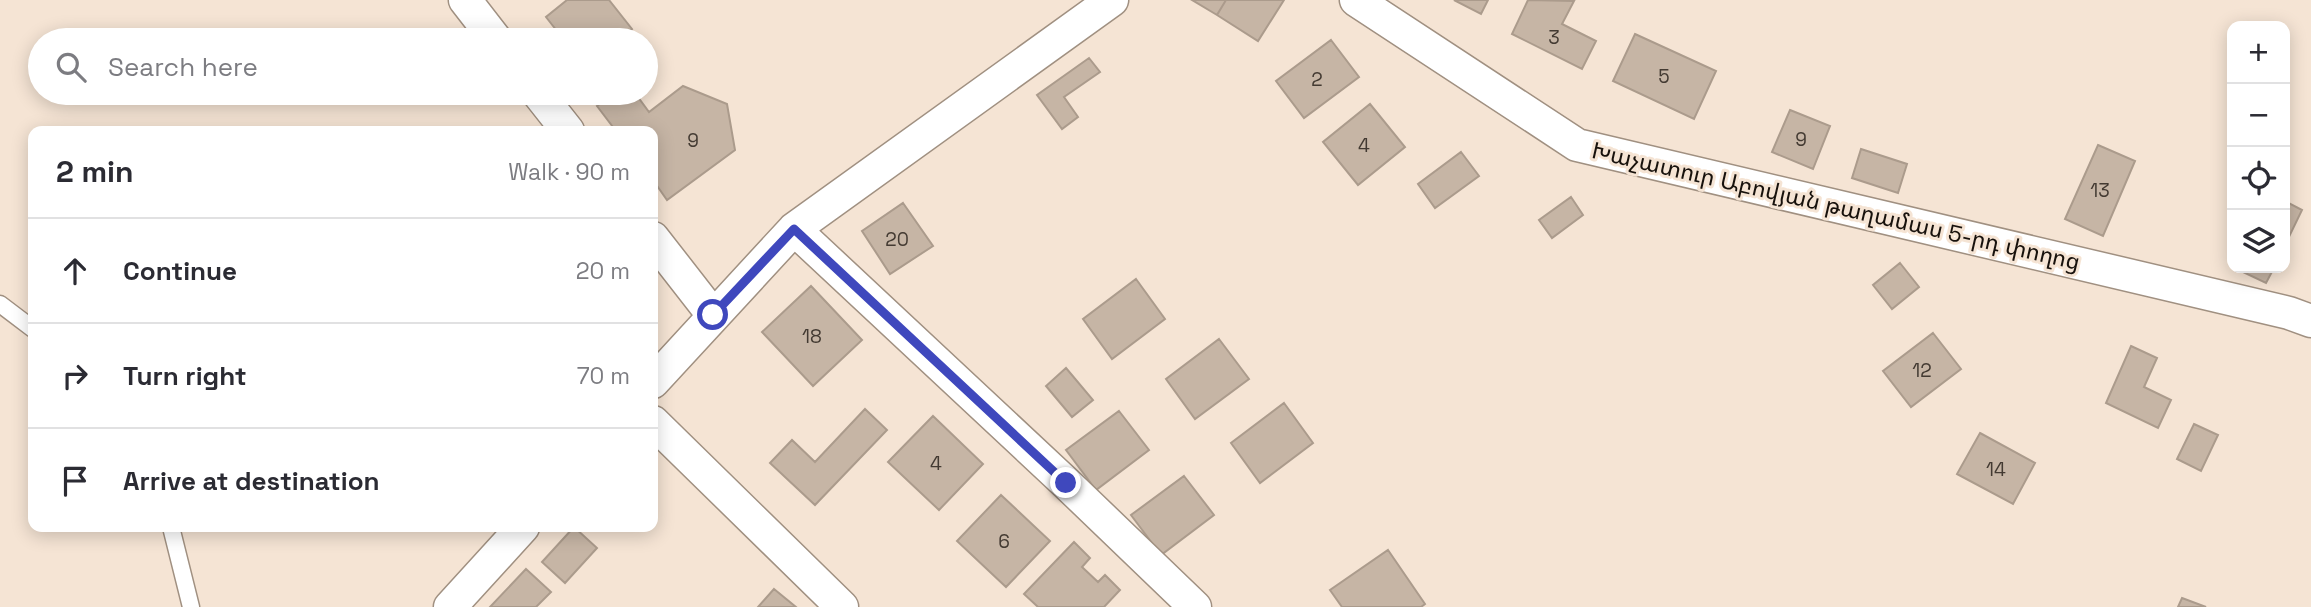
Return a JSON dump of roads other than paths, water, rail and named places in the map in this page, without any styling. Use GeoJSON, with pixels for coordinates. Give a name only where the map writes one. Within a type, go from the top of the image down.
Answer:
{"type":"FeatureCollection","features":[{"type":"Feature","properties":{"kind":"street"},"geometry":{"type":"LineString","coordinates":[[465,0],[487,28]]}},
{"type":"Feature","properties":{"kind":"street"},"geometry":{"type":"LineString","coordinates":[[658,376],[794,229],[1112,0]]}},
{"type":"Feature","properties":{"kind":"street","name":"Խաչատուր Աբովյան թաղամաս 5-րդ փողոց"},"geometry":{"type":"LineString","coordinates":[[1356,0],[1577,145],[2024,249],[2290,313],[2311,321]]}},
{"type":"Feature","properties":{"kind":"street"},"geometry":{"type":"LineString","coordinates":[[547,105],[564,126]]}},
{"type":"Feature","properties":{"kind":"street"},"geometry":{"type":"LineString","coordinates":[[794,229],[1195,607]]}},
{"type":"Feature","properties":{"kind":"street"},"geometry":{"type":"LineString","coordinates":[[658,245],[713,315]]}},
{"type":"Feature","properties":{"kind":"street"},"geometry":{"type":"LineString","coordinates":[[658,427],[842,607]]}},
{"type":"Feature","properties":{"kind":"street"},"geometry":{"type":"LineString","coordinates":[[450,607],[518,532]]}},
{"type":"Feature","properties":{"kind":"lane"},"geometry":{"type":"LineString","coordinates":[[0,304],[28,326]]}},
{"type":"Feature","properties":{"kind":"lane"},"geometry":{"type":"LineString","coordinates":[[172,532],[191,607]]}}]}
